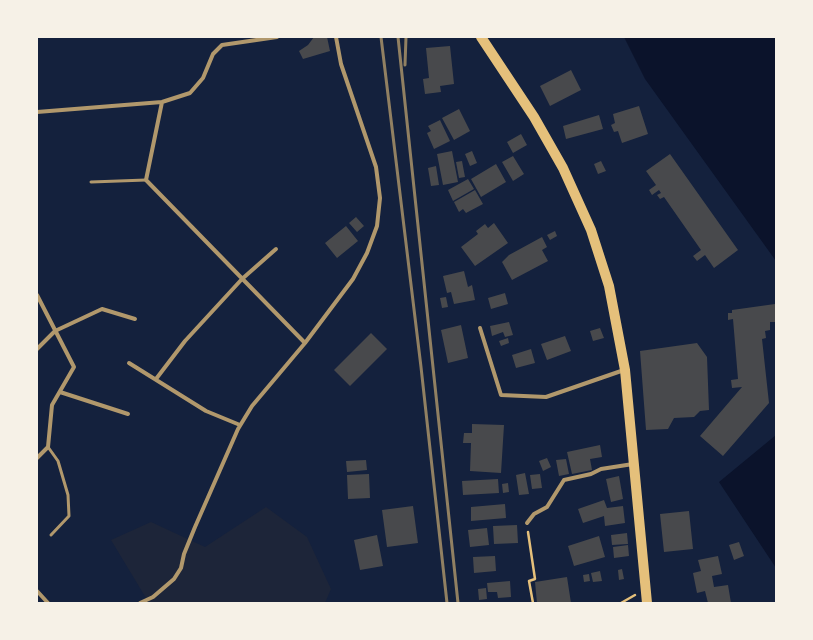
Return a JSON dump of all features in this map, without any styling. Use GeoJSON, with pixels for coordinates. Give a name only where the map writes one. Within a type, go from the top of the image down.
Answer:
{"type":"FeatureCollection","features":[{"type":"Feature","properties":{"kind":"highway"},"geometry":{"type":"LineString","coordinates":[[481,37],[541,130],[563,168],[591,230],[609,286],[625,370],[647,603]]}},
{"type":"Feature","properties":{"kind":"street"},"geometry":{"type":"LineString","coordinates":[[37,112],[162,102],[190,93],[203,78],[213,54],[222,45],[277,37]]}},
{"type":"Feature","properties":{"kind":"street"},"geometry":{"type":"LineString","coordinates":[[140,603],[153,597],[174,579],[181,568],[184,554],[195,527],[240,425],[252,406],[339,300],[361,267],[377,226],[380,198],[376,167],[341,64],[336,37]]}},
{"type":"Feature","properties":{"kind":"street"},"geometry":{"type":"LineString","coordinates":[[162,102],[146,180],[305,343]]}},
{"type":"Feature","properties":{"kind":"street"},"geometry":{"type":"LineString","coordinates":[[156,380],[185,341],[242,279],[276,249]]}},
{"type":"Feature","properties":{"kind":"street"},"geometry":{"type":"LineString","coordinates":[[37,295],[74,367],[52,405],[48,447],[37,458]]}},
{"type":"Feature","properties":{"kind":"street"},"geometry":{"type":"LineString","coordinates":[[37,349],[55,331],[102,308],[135,319]]}},
{"type":"Feature","properties":{"kind":"street"},"geometry":{"type":"LineString","coordinates":[[480,328],[501,395],[546,397],[625,370]]}},
{"type":"Feature","properties":{"kind":"street"},"geometry":{"type":"LineString","coordinates":[[129,363],[206,411],[240,425]]}},
{"type":"Feature","properties":{"kind":"street"},"geometry":{"type":"LineString","coordinates":[[60,392],[128,414]]}},
{"type":"Feature","properties":{"kind":"street"},"geometry":{"type":"LineString","coordinates":[[527,523],[534,514],[547,507],[564,480],[591,474],[601,469],[633,464]]}},
{"type":"Feature","properties":{"kind":"street"},"geometry":{"type":"LineString","coordinates":[[37,591],[48,603]]}},
{"type":"Feature","properties":{"kind":"lane"},"geometry":{"type":"LineString","coordinates":[[91,182],[146,180]]}},
{"type":"Feature","properties":{"kind":"lane"},"geometry":{"type":"LineString","coordinates":[[48,447],[58,461],[66,488],[69,516],[51,535]]}},
{"type":"Feature","properties":{"kind":"path"},"geometry":{"type":"LineString","coordinates":[[527,523],[535,579],[529,581],[533,603]]}},
{"type":"Feature","properties":{"kind":"shaded area"},"geometry":{"type":"Polygon","coordinates":[[[624,37],[776,37],[776,261],[645,79],[624,37]]]}},
{"type":"Feature","properties":{"kind":"shaded area"},"geometry":{"type":"Polygon","coordinates":[[[776,435],[776,568],[719,482],[776,435]]]}},
{"type":"Feature","properties":{"kind":"shaded area"},"geometry":{"type":"Polygon","coordinates":[[[266,507],[307,537],[331,589],[325,603],[149,603],[111,540],[151,522],[205,547],[266,507]]]}},
{"type":"Feature","properties":{"kind":"building"},"geometry":{"type":"Polygon","coordinates":[[[314,37],[327,37],[330,51],[303,59],[299,51],[308,45],[314,37]]]}},
{"type":"Feature","properties":{"kind":"building"},"geometry":{"type":"Polygon","coordinates":[[[450,46],[454,84],[440,86],[441,92],[425,94],[423,79],[429,78],[426,48],[450,46]]]}},
{"type":"Feature","properties":{"kind":"building"},"geometry":{"type":"Polygon","coordinates":[[[571,70],[581,90],[550,106],[540,86],[571,70]]]}},
{"type":"Feature","properties":{"kind":"building"},"geometry":{"type":"Polygon","coordinates":[[[639,106],[648,134],[622,143],[618,131],[614,132],[611,125],[615,123],[613,114],[639,106]]]}},
{"type":"Feature","properties":{"kind":"building"},"geometry":{"type":"Polygon","coordinates":[[[459,109],[470,131],[454,140],[442,118],[459,109]]]}},
{"type":"Feature","properties":{"kind":"building"},"geometry":{"type":"Polygon","coordinates":[[[599,115],[603,129],[566,139],[563,126],[599,115]]]}},
{"type":"Feature","properties":{"kind":"building"},"geometry":{"type":"Polygon","coordinates":[[[440,120],[450,141],[434,149],[427,133],[431,131],[428,126],[440,120]]]}},
{"type":"Feature","properties":{"kind":"building"},"geometry":{"type":"Polygon","coordinates":[[[521,134],[527,145],[513,153],[507,142],[521,134]]]}},
{"type":"Feature","properties":{"kind":"building"},"geometry":{"type":"Polygon","coordinates":[[[452,151],[458,182],[443,185],[437,154],[452,151]]]}},
{"type":"Feature","properties":{"kind":"building"},"geometry":{"type":"Polygon","coordinates":[[[472,151],[477,163],[470,166],[465,154],[472,151]]]}},
{"type":"Feature","properties":{"kind":"building"},"geometry":{"type":"Polygon","coordinates":[[[670,154],[738,250],[714,268],[705,255],[697,261],[693,256],[701,250],[664,197],[660,199],[657,195],[661,193],[659,190],[652,195],[649,190],[656,185],[646,171],[670,154]]]}},
{"type":"Feature","properties":{"kind":"building"},"geometry":{"type":"Polygon","coordinates":[[[513,156],[524,174],[513,181],[502,162],[513,156]]]}},
{"type":"Feature","properties":{"kind":"building"},"geometry":{"type":"Polygon","coordinates":[[[462,161],[465,177],[459,178],[456,162],[462,161]]]}},
{"type":"Feature","properties":{"kind":"building"},"geometry":{"type":"Polygon","coordinates":[[[601,161],[606,171],[598,174],[594,164],[601,161]]]}},
{"type":"Feature","properties":{"kind":"building"},"geometry":{"type":"Polygon","coordinates":[[[496,164],[506,182],[481,197],[471,179],[496,164]]]}},
{"type":"Feature","properties":{"kind":"building"},"geometry":{"type":"Polygon","coordinates":[[[436,166],[439,185],[431,186],[428,168],[436,166]]]}},
{"type":"Feature","properties":{"kind":"building"},"geometry":{"type":"Polygon","coordinates":[[[468,179],[474,189],[453,201],[448,190],[468,179]]]}},
{"type":"Feature","properties":{"kind":"building"},"geometry":{"type":"Polygon","coordinates":[[[475,190],[483,204],[466,213],[463,209],[459,212],[454,202],[475,190]]]}},
{"type":"Feature","properties":{"kind":"building"},"geometry":{"type":"Polygon","coordinates":[[[356,217],[364,226],[357,232],[349,223],[356,217]]]}},
{"type":"Feature","properties":{"kind":"building"},"geometry":{"type":"Polygon","coordinates":[[[494,223],[508,243],[475,266],[461,247],[478,234],[476,231],[485,224],[488,228],[494,223]]]}},
{"type":"Feature","properties":{"kind":"building"},"geometry":{"type":"Polygon","coordinates":[[[346,226],[358,241],[337,258],[325,243],[346,226]]]}},
{"type":"Feature","properties":{"kind":"building"},"geometry":{"type":"Polygon","coordinates":[[[555,231],[557,236],[550,240],[547,235],[555,231]]]}},
{"type":"Feature","properties":{"kind":"building"},"geometry":{"type":"Polygon","coordinates":[[[542,237],[547,247],[542,250],[548,261],[512,280],[502,262],[509,255],[542,237]]]}},
{"type":"Feature","properties":{"kind":"building"},"geometry":{"type":"Polygon","coordinates":[[[464,271],[468,287],[472,285],[475,300],[454,304],[451,292],[447,293],[443,276],[464,271]]]}},
{"type":"Feature","properties":{"kind":"building"},"geometry":{"type":"Polygon","coordinates":[[[505,293],[508,304],[491,309],[488,298],[505,293]]]}},
{"type":"Feature","properties":{"kind":"building"},"geometry":{"type":"Polygon","coordinates":[[[446,297],[448,307],[442,308],[440,298],[446,297]]]}},
{"type":"Feature","properties":{"kind":"building"},"geometry":{"type":"Polygon","coordinates":[[[775,304],[776,322],[770,322],[770,330],[765,331],[766,338],[762,339],[769,403],[723,456],[700,436],[742,387],[732,388],[731,380],[738,379],[733,319],[728,320],[728,313],[732,313],[732,310],[775,304]]]}},
{"type":"Feature","properties":{"kind":"building"},"geometry":{"type":"Polygon","coordinates":[[[509,322],[513,335],[505,337],[503,332],[492,336],[490,326],[509,322]]]}},
{"type":"Feature","properties":{"kind":"building"},"geometry":{"type":"Polygon","coordinates":[[[461,325],[468,358],[448,363],[441,330],[461,325]]]}},
{"type":"Feature","properties":{"kind":"building"},"geometry":{"type":"Polygon","coordinates":[[[600,328],[604,338],[593,341],[590,331],[600,328]]]}},
{"type":"Feature","properties":{"kind":"building"},"geometry":{"type":"Polygon","coordinates":[[[371,333],[387,349],[350,386],[334,370],[371,333]]]}},
{"type":"Feature","properties":{"kind":"building"},"geometry":{"type":"Polygon","coordinates":[[[565,336],[571,351],[547,360],[541,344],[565,336]]]}},
{"type":"Feature","properties":{"kind":"building"},"geometry":{"type":"Polygon","coordinates":[[[508,338],[509,343],[501,346],[499,341],[508,338]]]}},
{"type":"Feature","properties":{"kind":"building"},"geometry":{"type":"Polygon","coordinates":[[[697,343],[707,357],[709,410],[700,411],[694,417],[674,418],[668,429],[646,430],[640,351],[697,343]]]}},
{"type":"Feature","properties":{"kind":"building"},"geometry":{"type":"Polygon","coordinates":[[[531,349],[535,363],[516,368],[512,355],[531,349]]]}},
{"type":"Feature","properties":{"kind":"building"},"geometry":{"type":"Polygon","coordinates":[[[472,424],[504,425],[501,473],[470,471],[471,443],[463,443],[464,433],[472,433],[472,424]]]}},
{"type":"Feature","properties":{"kind":"building"},"geometry":{"type":"Polygon","coordinates":[[[600,445],[602,457],[590,459],[592,470],[572,474],[567,452],[600,445]]]}},
{"type":"Feature","properties":{"kind":"building"},"geometry":{"type":"Polygon","coordinates":[[[547,458],[551,467],[543,471],[539,461],[547,458]]]}},
{"type":"Feature","properties":{"kind":"building"},"geometry":{"type":"Polygon","coordinates":[[[566,459],[569,474],[559,476],[556,460],[566,459]]]}},
{"type":"Feature","properties":{"kind":"building"},"geometry":{"type":"Polygon","coordinates":[[[366,460],[367,470],[347,472],[346,461],[366,460]]]}},
{"type":"Feature","properties":{"kind":"building"},"geometry":{"type":"Polygon","coordinates":[[[525,473],[529,494],[519,495],[516,475],[525,473]]]}},
{"type":"Feature","properties":{"kind":"building"},"geometry":{"type":"Polygon","coordinates":[[[369,474],[370,498],[348,499],[347,475],[369,474]]]}},
{"type":"Feature","properties":{"kind":"building"},"geometry":{"type":"Polygon","coordinates":[[[540,474],[542,488],[532,489],[530,475],[540,474]]]}},
{"type":"Feature","properties":{"kind":"building"},"geometry":{"type":"Polygon","coordinates":[[[619,476],[623,499],[611,502],[606,479],[619,476]]]}},
{"type":"Feature","properties":{"kind":"building"},"geometry":{"type":"Polygon","coordinates":[[[498,479],[499,493],[463,495],[462,481],[498,479]]]}},
{"type":"Feature","properties":{"kind":"building"},"geometry":{"type":"Polygon","coordinates":[[[508,483],[509,492],[503,493],[502,484],[508,483]]]}},
{"type":"Feature","properties":{"kind":"building"},"geometry":{"type":"Polygon","coordinates":[[[604,500],[607,508],[623,506],[625,523],[605,526],[604,516],[583,523],[578,509],[604,500]]]}},
{"type":"Feature","properties":{"kind":"building"},"geometry":{"type":"Polygon","coordinates":[[[505,504],[506,518],[471,521],[471,507],[505,504]]]}},
{"type":"Feature","properties":{"kind":"building"},"geometry":{"type":"Polygon","coordinates":[[[413,506],[418,543],[387,547],[382,510],[413,506]]]}},
{"type":"Feature","properties":{"kind":"building"},"geometry":{"type":"Polygon","coordinates":[[[689,511],[693,549],[664,552],[660,514],[689,511]]]}},
{"type":"Feature","properties":{"kind":"building"},"geometry":{"type":"Polygon","coordinates":[[[517,525],[518,543],[494,544],[493,526],[517,525]]]}},
{"type":"Feature","properties":{"kind":"building"},"geometry":{"type":"Polygon","coordinates":[[[487,528],[489,545],[470,547],[468,530],[487,528]]]}},
{"type":"Feature","properties":{"kind":"building"},"geometry":{"type":"Polygon","coordinates":[[[627,533],[628,544],[612,545],[611,535],[627,533]]]}},
{"type":"Feature","properties":{"kind":"building"},"geometry":{"type":"Polygon","coordinates":[[[377,535],[383,566],[360,570],[354,540],[377,535]]]}},
{"type":"Feature","properties":{"kind":"building"},"geometry":{"type":"Polygon","coordinates":[[[599,536],[605,557],[574,566],[568,546],[599,536]]]}},
{"type":"Feature","properties":{"kind":"building"},"geometry":{"type":"Polygon","coordinates":[[[739,542],[744,556],[734,560],[729,545],[739,542]]]}},
{"type":"Feature","properties":{"kind":"building"},"geometry":{"type":"Polygon","coordinates":[[[628,545],[629,556],[614,558],[613,547],[628,545]]]}},
{"type":"Feature","properties":{"kind":"building"},"geometry":{"type":"Polygon","coordinates":[[[495,556],[496,571],[474,573],[473,557],[495,556]]]}},
{"type":"Feature","properties":{"kind":"building"},"geometry":{"type":"Polygon","coordinates":[[[718,556],[722,574],[712,576],[714,587],[728,585],[731,603],[708,603],[705,591],[697,593],[693,573],[701,571],[698,560],[718,556]]]}},
{"type":"Feature","properties":{"kind":"building"},"geometry":{"type":"Polygon","coordinates":[[[622,569],[624,579],[619,580],[618,570],[622,569]]]}},
{"type":"Feature","properties":{"kind":"building"},"geometry":{"type":"Polygon","coordinates":[[[600,571],[602,581],[593,582],[591,573],[600,571]]]}},
{"type":"Feature","properties":{"kind":"building"},"geometry":{"type":"Polygon","coordinates":[[[589,574],[590,581],[584,582],[583,575],[589,574]]]}},
{"type":"Feature","properties":{"kind":"building"},"geometry":{"type":"Polygon","coordinates":[[[567,577],[571,603],[537,603],[535,582],[567,577]]]}},
{"type":"Feature","properties":{"kind":"building"},"geometry":{"type":"Polygon","coordinates":[[[510,581],[511,597],[498,598],[497,592],[488,592],[487,583],[510,581]]]}},
{"type":"Feature","properties":{"kind":"building"},"geometry":{"type":"Polygon","coordinates":[[[486,588],[487,599],[479,600],[478,589],[486,588]]]}},
{"type":"Feature","properties":{"kind":"railway"},"geometry":{"type":"LineString","coordinates":[[381,37],[421,367],[447,603]]}},
{"type":"Feature","properties":{"kind":"railway"},"geometry":{"type":"LineString","coordinates":[[398,37],[458,603]]}},
{"type":"Feature","properties":{"kind":"railway"},"geometry":{"type":"LineString","coordinates":[[405,65],[406,37]]}}]}
